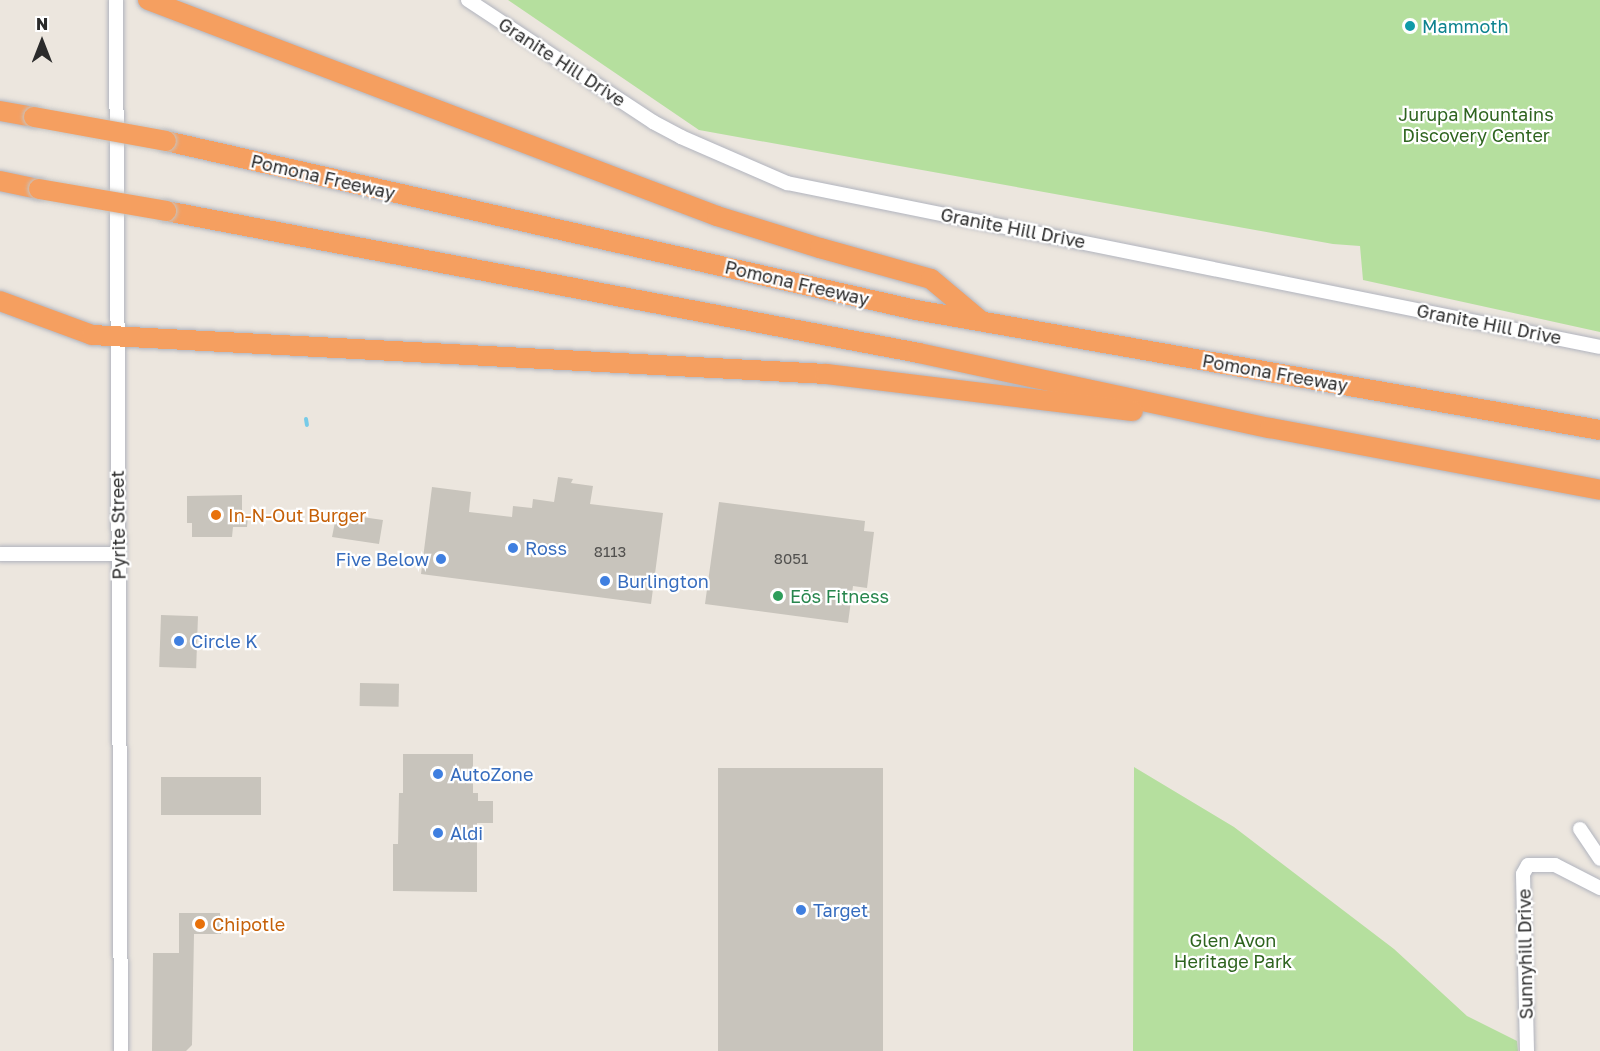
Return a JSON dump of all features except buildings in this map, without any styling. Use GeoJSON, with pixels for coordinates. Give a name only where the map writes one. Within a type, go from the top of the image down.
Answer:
{"type":"FeatureCollection","features":[{"type":"Feature","properties":{"kind":"highway"},"geometry":{"type":"LineString","coordinates":[[148,0],[717,216],[931,279],[982,322]]}},
{"type":"Feature","properties":{"kind":"highway","name":"Pomona Freeway"},"geometry":{"type":"LineString","coordinates":[[0,111],[166,141],[982,322],[1600,430]]}},
{"type":"Feature","properties":{"kind":"highway"},"geometry":{"type":"LineString","coordinates":[[0,181],[919,354],[1270,428],[1600,490]]}},
{"type":"Feature","properties":{"kind":"highway"},"geometry":{"type":"LineString","coordinates":[[0,301],[92,335],[826,374],[1270,428]]}},
{"type":"Feature","properties":{"kind":"street","name":"Pyrite Street"},"geometry":{"type":"LineString","coordinates":[[116,0],[121,1051]]}},
{"type":"Feature","properties":{"kind":"street","name":"Granite Hill Drive"},"geometry":{"type":"LineString","coordinates":[[468,0],[653,122],[681,137],[787,183],[1600,347]]}},
{"type":"Feature","properties":{"kind":"street"},"geometry":{"type":"LineString","coordinates":[[0,554],[119,554]]}},
{"type":"Feature","properties":{"kind":"street"},"geometry":{"type":"LineString","coordinates":[[1580,829],[1600,859]]}},
{"type":"Feature","properties":{"kind":"street","name":"Sunnyhill Drive"},"geometry":{"type":"LineString","coordinates":[[1527,1051],[1523,873],[1528,865],[1555,865],[1600,888]]}},
{"type":"Feature","properties":{"kind":"green space","name":"Jurupa Mountains Discovery Center"},"geometry":{"type":"Polygon","coordinates":[[[508,0],[1600,0],[1600,332],[1363,280],[1360,246],[1333,244],[699,130],[508,0]]]}},
{"type":"Feature","properties":{"kind":"green space","name":"Glen Avon Heritage Park"},"geometry":{"type":"Polygon","coordinates":[[[1134,767],[1234,827],[1394,949],[1467,1016],[1517,1041],[1518,1051],[1133,1051],[1134,767]]]}},
{"type":"Feature","properties":{"kind":"waterway"},"geometry":{"type":"LineString","coordinates":[[306,419],[307,425]]}},
{"type":"Feature","properties":{"kind":"place","name":"Mammoth"},"geometry":{"type":"Point","coordinates":[1410,26]}},
{"type":"Feature","properties":{"kind":"place","name":"In-N-Out Burger"},"geometry":{"type":"Point","coordinates":[216,515]}},
{"type":"Feature","properties":{"kind":"place","name":"Ross"},"geometry":{"type":"Point","coordinates":[513,548]}},
{"type":"Feature","properties":{"kind":"place","name":"Five Below"},"geometry":{"type":"Point","coordinates":[441,559]}},
{"type":"Feature","properties":{"kind":"place","name":"Burlington"},"geometry":{"type":"Point","coordinates":[605,581]}},
{"type":"Feature","properties":{"kind":"place","name":"Eōs Fitness"},"geometry":{"type":"Point","coordinates":[778,596]}},
{"type":"Feature","properties":{"kind":"place","name":"Circle K"},"geometry":{"type":"Point","coordinates":[179,641]}},
{"type":"Feature","properties":{"kind":"place","name":"AutoZone"},"geometry":{"type":"Point","coordinates":[438,774]}},
{"type":"Feature","properties":{"kind":"place","name":"Aldi"},"geometry":{"type":"Point","coordinates":[438,833]}},
{"type":"Feature","properties":{"kind":"place","name":"Target"},"geometry":{"type":"Point","coordinates":[801,910]}},
{"type":"Feature","properties":{"kind":"place","name":"Chipotle"},"geometry":{"type":"Point","coordinates":[200,924]}}]}
